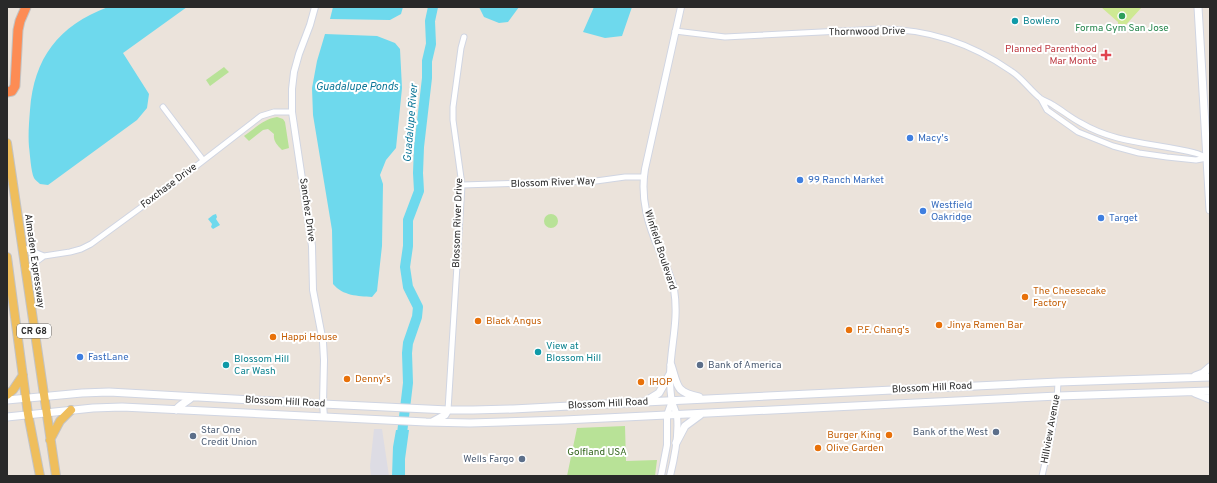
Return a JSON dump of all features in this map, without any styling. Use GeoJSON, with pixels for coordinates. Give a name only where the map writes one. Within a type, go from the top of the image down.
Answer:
{"type":"FeatureCollection","features":[{"type":"Feature","properties":{"kind":"highway"},"geometry":{"type":"LineString","coordinates":[[7,92],[12,92],[15,86],[18,30],[20,20],[26,7]]}},
{"type":"Feature","properties":{"kind":"main road"},"geometry":{"type":"LineString","coordinates":[[1198,7],[1209,158],[1210,210]]}},
{"type":"Feature","properties":{"kind":"main road","name":"Almaden Expressway"},"geometry":{"type":"LineString","coordinates":[[7,143],[56,476]]}},
{"type":"Feature","properties":{"kind":"main road","name":"CR G8"},"geometry":{"type":"LineString","coordinates":[[7,257],[28,414],[40,476]]}},
{"type":"Feature","properties":{"kind":"main road"},"geometry":{"type":"LineString","coordinates":[[671,365],[678,386],[682,391],[686,394],[709,399]]}},
{"type":"Feature","properties":{"kind":"main road"},"geometry":{"type":"LineString","coordinates":[[1191,378],[1203,373],[1210,367]]}},
{"type":"Feature","properties":{"kind":"main road"},"geometry":{"type":"LineString","coordinates":[[645,402],[659,393],[670,374]]}},
{"type":"Feature","properties":{"kind":"main road"},"geometry":{"type":"LineString","coordinates":[[7,395],[14,390],[23,375]]}},
{"type":"Feature","properties":{"kind":"main road","name":"Blossom Hill Road"},"geometry":{"type":"LineString","coordinates":[[7,400],[109,392],[448,410],[513,410],[645,402],[1058,382],[1210,377]]}},
{"type":"Feature","properties":{"kind":"main road","name":"Blossom Hill Road"},"geometry":{"type":"LineString","coordinates":[[7,417],[46,412],[122,407],[429,422],[502,422],[702,414],[1058,396],[1210,391]]}},
{"type":"Feature","properties":{"kind":"main road"},"geometry":{"type":"LineString","coordinates":[[1191,392],[1210,399]]}},
{"type":"Feature","properties":{"kind":"main road"},"geometry":{"type":"LineString","coordinates":[[176,410],[180,405],[186,403],[192,397]]}},
{"type":"Feature","properties":{"kind":"main road"},"geometry":{"type":"LineString","coordinates":[[50,440],[60,421],[71,410]]}},
{"type":"Feature","properties":{"kind":"main road"},"geometry":{"type":"LineString","coordinates":[[429,422],[443,416],[448,410]]}},
{"type":"Feature","properties":{"kind":"main road"},"geometry":{"type":"LineString","coordinates":[[502,422],[513,410]]}},
{"type":"Feature","properties":{"kind":"main road"},"geometry":{"type":"LineString","coordinates":[[676,442],[685,426],[702,414]]}},
{"type":"Feature","properties":{"kind":"street","name":"Sanchez Drive"},"geometry":{"type":"LineString","coordinates":[[315,7],[294,72],[292,112],[312,244],[313,290],[324,360],[322,404],[324,417]]}},
{"type":"Feature","properties":{"kind":"street","name":"Winfield Boulevard"},"geometry":{"type":"LineString","coordinates":[[670,476],[676,442],[676,415],[672,401],[670,374],[676,308],[671,281],[650,227],[646,211],[644,199],[644,177],[681,7]]}},
{"type":"Feature","properties":{"kind":"street","name":"Thornwood Drive"},"geometry":{"type":"LineString","coordinates":[[675,31],[725,37],[901,30],[943,37],[980,52],[1012,72],[1041,98],[1081,124],[1114,137],[1133,142],[1195,153],[1209,158]]}},
{"type":"Feature","properties":{"kind":"street","name":"Blossom River Drive"},"geometry":{"type":"LineString","coordinates":[[448,410],[462,185],[453,113],[461,48],[464,37]]}},
{"type":"Feature","properties":{"kind":"street","name":"Thornwood Drive"},"geometry":{"type":"LineString","coordinates":[[1041,98],[1047,110],[1078,132],[1113,146],[1139,153],[1196,160],[1209,158]]}},
{"type":"Feature","properties":{"kind":"street"},"geometry":{"type":"LineString","coordinates":[[163,107],[203,160]]}},
{"type":"Feature","properties":{"kind":"street","name":"Foxchase Drive"},"geometry":{"type":"LineString","coordinates":[[25,270],[44,256],[70,252],[91,244],[173,184],[261,116],[274,112],[292,112]]}},
{"type":"Feature","properties":{"kind":"street","name":"Blossom River Way"},"geometry":{"type":"LineString","coordinates":[[462,185],[596,181],[625,177],[644,177]]}},
{"type":"Feature","properties":{"kind":"street"},"geometry":{"type":"LineString","coordinates":[[22,247],[44,256]]}},
{"type":"Feature","properties":{"kind":"street","name":"Hillview Avenue"},"geometry":{"type":"LineString","coordinates":[[1042,476],[1053,426],[1058,396],[1058,382]]}},
{"type":"Feature","properties":{"kind":"street","name":"Winfield Boulevard"},"geometry":{"type":"LineString","coordinates":[[661,476],[667,445],[668,415],[672,401]]}},
{"type":"Feature","properties":{"kind":"shaded area"},"geometry":{"type":"Polygon","coordinates":[[[374,429],[382,429],[389,476],[371,476],[370,466],[374,429]]]}},
{"type":"Feature","properties":{"kind":"green space","name":"Forma Gym San Jose"},"geometry":{"type":"Polygon","coordinates":[[[1101,7],[1142,7],[1122,29],[1118,25],[1118,22],[1101,7]]]}},
{"type":"Feature","properties":{"kind":"green space"},"geometry":{"type":"Polygon","coordinates":[[[224,67],[229,72],[210,86],[206,80],[224,67]]]}},
{"type":"Feature","properties":{"kind":"green space"},"geometry":{"type":"Polygon","coordinates":[[[277,117],[283,119],[285,122],[289,148],[282,150],[275,141],[274,134],[268,129],[263,130],[249,141],[244,136],[264,122],[277,117]]]}},
{"type":"Feature","properties":{"kind":"green space"},"geometry":{"type":"Polygon","coordinates":[[[551,214],[556,216],[558,221],[556,226],[551,228],[546,226],[544,221],[546,216],[551,214]]]}},
{"type":"Feature","properties":{"kind":"green space","name":"Golfland USA"},"geometry":{"type":"Polygon","coordinates":[[[625,426],[626,461],[657,460],[655,476],[567,476],[577,428],[625,426]]]}},
{"type":"Feature","properties":{"kind":"water"},"geometry":{"type":"Polygon","coordinates":[[[108,7],[187,7],[123,53],[149,94],[147,108],[137,120],[48,185],[40,184],[34,179],[29,142],[32,91],[37,75],[43,60],[62,34],[90,15],[108,7]]]}},
{"type":"Feature","properties":{"kind":"water"},"geometry":{"type":"Polygon","coordinates":[[[333,7],[403,7],[401,14],[390,20],[330,19],[333,7]]]}},
{"type":"Feature","properties":{"kind":"water"},"geometry":{"type":"Polygon","coordinates":[[[479,7],[519,7],[508,22],[499,23],[484,17],[479,7]]]}},
{"type":"Feature","properties":{"kind":"water"},"geometry":{"type":"Polygon","coordinates":[[[594,7],[632,7],[622,36],[605,38],[583,32],[594,7]]]}},
{"type":"Feature","properties":{"kind":"water","name":"Guadalupe Ponds"},"geometry":{"type":"Polygon","coordinates":[[[325,34],[377,36],[395,43],[400,49],[402,88],[396,148],[386,160],[380,175],[383,184],[382,246],[377,291],[372,297],[356,296],[346,293],[341,291],[333,284],[332,230],[313,115],[312,88],[317,61],[325,34]]]}},
{"type":"Feature","properties":{"kind":"water"},"geometry":{"type":"Polygon","coordinates":[[[216,214],[216,219],[220,225],[213,229],[211,227],[212,224],[208,219],[216,214]]]}},
{"type":"Feature","properties":{"kind":"water"},"geometry":{"type":"Polygon","coordinates":[[[396,430],[409,430],[405,459],[405,476],[392,476],[393,447],[396,430]]]}},
{"type":"Feature","properties":{"kind":"waterway","name":"Guadalupe River"},"geometry":{"type":"LineString","coordinates":[[401,442],[408,383],[408,343],[417,317],[418,307],[408,287],[405,267],[408,246],[408,220],[419,191],[419,147],[427,78],[427,61],[431,44],[430,21],[433,7]]}},
{"type":"Feature","properties":{"kind":"place","name":"Forma Gym San Jose"},"geometry":{"type":"Point","coordinates":[1122,16]}},
{"type":"Feature","properties":{"kind":"place","name":"Bowlero"},"geometry":{"type":"Point","coordinates":[1015,21]}},
{"type":"Feature","properties":{"kind":"place","name":"Planned Parenthood Mar Monte"},"geometry":{"type":"Point","coordinates":[1106,55]}},
{"type":"Feature","properties":{"kind":"place","name":"Macy's"},"geometry":{"type":"Point","coordinates":[910,138]}},
{"type":"Feature","properties":{"kind":"place","name":"99 Ranch Market"},"geometry":{"type":"Point","coordinates":[800,180]}},
{"type":"Feature","properties":{"kind":"place","name":"Westfield Oakridge"},"geometry":{"type":"Point","coordinates":[923,211]}},
{"type":"Feature","properties":{"kind":"place","name":"Target"},"geometry":{"type":"Point","coordinates":[1101,218]}},
{"type":"Feature","properties":{"kind":"place","name":"The Cheesecake Factory"},"geometry":{"type":"Point","coordinates":[1025,297]}},
{"type":"Feature","properties":{"kind":"place","name":"Black Angus"},"geometry":{"type":"Point","coordinates":[478,321]}},
{"type":"Feature","properties":{"kind":"place","name":"Jinya Ramen Bar"},"geometry":{"type":"Point","coordinates":[939,325]}},
{"type":"Feature","properties":{"kind":"place","name":"P.F. Chang's"},"geometry":{"type":"Point","coordinates":[849,330]}},
{"type":"Feature","properties":{"kind":"place","name":"Happi House"},"geometry":{"type":"Point","coordinates":[273,337]}},
{"type":"Feature","properties":{"kind":"place","name":"View at Blossom Hill"},"geometry":{"type":"Point","coordinates":[538,352]}},
{"type":"Feature","properties":{"kind":"place","name":"FastLane"},"geometry":{"type":"Point","coordinates":[80,357]}},
{"type":"Feature","properties":{"kind":"place","name":"Blossom Hill Car Wash"},"geometry":{"type":"Point","coordinates":[226,365]}},
{"type":"Feature","properties":{"kind":"place","name":"Bank of America"},"geometry":{"type":"Point","coordinates":[700,365]}},
{"type":"Feature","properties":{"kind":"place","name":"Denny's"},"geometry":{"type":"Point","coordinates":[347,379]}},
{"type":"Feature","properties":{"kind":"place","name":"IHOP"},"geometry":{"type":"Point","coordinates":[641,382]}},
{"type":"Feature","properties":{"kind":"place","name":"Bank of the West"},"geometry":{"type":"Point","coordinates":[996,432]}},
{"type":"Feature","properties":{"kind":"place","name":"Burger King"},"geometry":{"type":"Point","coordinates":[889,435]}},
{"type":"Feature","properties":{"kind":"place","name":"Star One Credit Union"},"geometry":{"type":"Point","coordinates":[193,436]}},
{"type":"Feature","properties":{"kind":"place","name":"Olive Garden"},"geometry":{"type":"Point","coordinates":[818,448]}},
{"type":"Feature","properties":{"kind":"place","name":"Wells Fargo"},"geometry":{"type":"Point","coordinates":[522,459]}}]}
